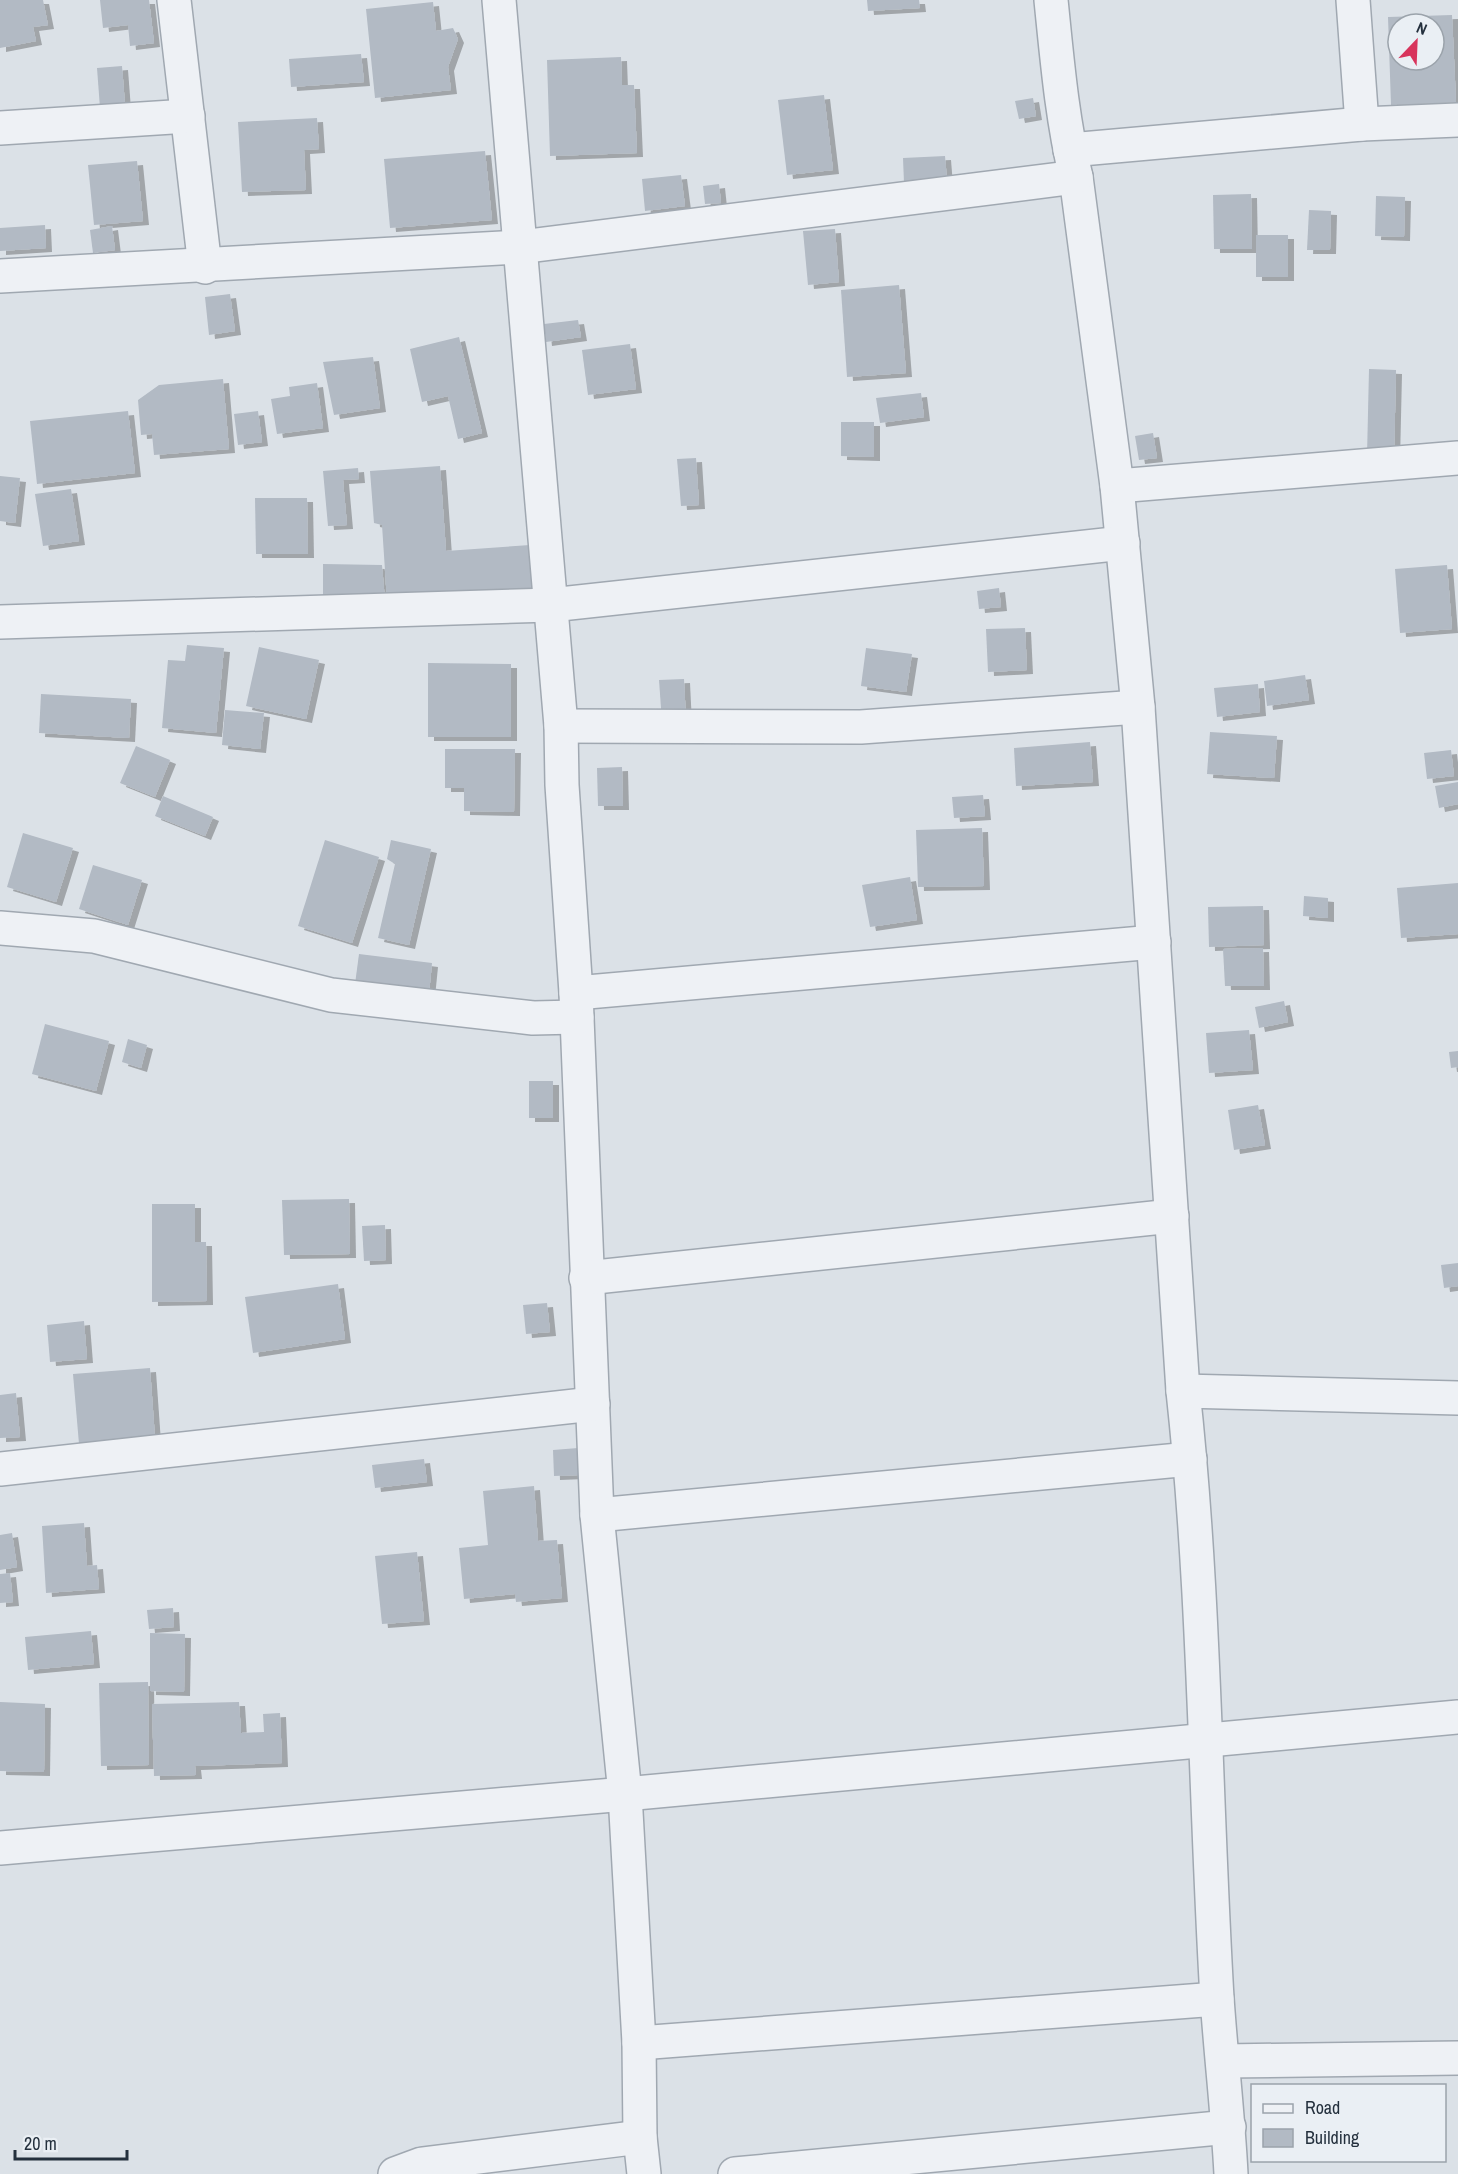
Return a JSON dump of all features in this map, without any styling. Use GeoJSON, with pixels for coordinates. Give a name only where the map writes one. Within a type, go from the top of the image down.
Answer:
{"type":"FeatureCollection","features":[{"type":"Feature","properties":{"kind":"street"},"geometry":{"type":"LineString","coordinates":[[174,0],[205,267]]}},
{"type":"Feature","properties":{"kind":"street"},"geometry":{"type":"LineString","coordinates":[[499,0],[561,726],[562,785],[577,1005],[597,1515],[625,1794],[639,2043],[640,2137],[644,2174]]}},
{"type":"Feature","properties":{"kind":"street"},"geometry":{"type":"LineString","coordinates":[[1051,0],[1117,486],[1138,707],[1183,1391],[1190,1459],[1207,1740],[1217,1999],[1224,2061],[1231,2174]]}},
{"type":"Feature","properties":{"kind":"street"},"geometry":{"type":"LineString","coordinates":[[1353,0],[1362,124]]}},
{"type":"Feature","properties":{"kind":"street"},"geometry":{"type":"LineString","coordinates":[[0,128],[188,116]]}},
{"type":"Feature","properties":{"kind":"street"},"geometry":{"type":"LineString","coordinates":[[0,276],[205,267],[520,247],[1073,164],[1362,124],[1458,120]]}},
{"type":"Feature","properties":{"kind":"street"},"geometry":{"type":"LineString","coordinates":[[1117,486],[1458,458]]}},
{"type":"Feature","properties":{"kind":"street"},"geometry":{"type":"LineString","coordinates":[[0,622],[551,605],[1123,543]]}},
{"type":"Feature","properties":{"kind":"street"},"geometry":{"type":"LineString","coordinates":[[561,726],[861,726],[1138,707]]}},
{"type":"Feature","properties":{"kind":"street"},"geometry":{"type":"LineString","coordinates":[[0,928],[94,936],[331,995],[533,1018],[577,1005],[1154,942]]}},
{"type":"Feature","properties":{"kind":"street"},"geometry":{"type":"LineString","coordinates":[[586,1278],[1172,1216]]}},
{"type":"Feature","properties":{"kind":"street"},"geometry":{"type":"LineString","coordinates":[[1183,1391],[1458,1398]]}},
{"type":"Feature","properties":{"kind":"street"},"geometry":{"type":"LineString","coordinates":[[0,1469],[593,1404]]}},
{"type":"Feature","properties":{"kind":"street"},"geometry":{"type":"LineString","coordinates":[[597,1515],[1190,1459]]}},
{"type":"Feature","properties":{"kind":"street"},"geometry":{"type":"LineString","coordinates":[[0,1848],[625,1794],[1458,1717]]}},
{"type":"Feature","properties":{"kind":"street"},"geometry":{"type":"LineString","coordinates":[[639,2043],[1217,1999]]}},
{"type":"Feature","properties":{"kind":"street"},"geometry":{"type":"LineString","coordinates":[[1224,2061],[1458,2058]]}},
{"type":"Feature","properties":{"kind":"street"},"geometry":{"type":"LineString","coordinates":[[735,2174],[1229,2127]]}},
{"type":"Feature","properties":{"kind":"street"},"geometry":{"type":"LineString","coordinates":[[395,2174],[422,2164],[640,2137]]}},
{"type":"Feature","properties":{"kind":"building"},"geometry":{"type":"Polygon","coordinates":[[[0,0],[43,0],[48,25],[33,27],[36,41],[0,48],[0,0]]]}},
{"type":"Feature","properties":{"kind":"building"},"geometry":{"type":"Polygon","coordinates":[[[100,0],[149,0],[154,43],[130,46],[128,25],[103,28],[100,0]]]}},
{"type":"Feature","properties":{"kind":"building"},"geometry":{"type":"Polygon","coordinates":[[[867,0],[919,0],[920,8],[868,11],[867,0]]]}},
{"type":"Feature","properties":{"kind":"building"},"geometry":{"type":"Polygon","coordinates":[[[433,2],[436,31],[453,28],[458,39],[448,67],[451,90],[375,98],[366,9],[433,2]]]}},
{"type":"Feature","properties":{"kind":"building"},"geometry":{"type":"Polygon","coordinates":[[[1446,15],[1452,15],[1456,102],[1391,105],[1390,72],[1446,72],[1446,15]]]}},
{"type":"Feature","properties":{"kind":"building"},"geometry":{"type":"Polygon","coordinates":[[[361,54],[364,82],[291,87],[289,59],[361,54]]]}},
{"type":"Feature","properties":{"kind":"building"},"geometry":{"type":"Polygon","coordinates":[[[621,57],[622,85],[634,85],[637,153],[550,156],[547,60],[621,57]]]}},
{"type":"Feature","properties":{"kind":"building"},"geometry":{"type":"Polygon","coordinates":[[[122,66],[125,105],[100,108],[97,68],[122,66]]]}},
{"type":"Feature","properties":{"kind":"building"},"geometry":{"type":"Polygon","coordinates":[[[824,95],[833,170],[787,175],[778,100],[824,95]]]}},
{"type":"Feature","properties":{"kind":"building"},"geometry":{"type":"Polygon","coordinates":[[[1033,98],[1036,116],[1019,119],[1015,101],[1033,98]]]}},
{"type":"Feature","properties":{"kind":"building"},"geometry":{"type":"Polygon","coordinates":[[[317,118],[319,149],[304,150],[306,190],[242,192],[238,122],[317,118]]]}},
{"type":"Feature","properties":{"kind":"building"},"geometry":{"type":"Polygon","coordinates":[[[485,151],[492,220],[390,228],[384,159],[485,151]]]}},
{"type":"Feature","properties":{"kind":"building"},"geometry":{"type":"Polygon","coordinates":[[[945,156],[947,181],[904,183],[903,158],[945,156]]]}},
{"type":"Feature","properties":{"kind":"building"},"geometry":{"type":"Polygon","coordinates":[[[137,161],[143,221],[94,225],[88,165],[137,161]]]}},
{"type":"Feature","properties":{"kind":"building"},"geometry":{"type":"Polygon","coordinates":[[[681,175],[685,206],[645,211],[642,179],[681,175]]]}},
{"type":"Feature","properties":{"kind":"building"},"geometry":{"type":"Polygon","coordinates":[[[719,184],[721,203],[705,204],[703,186],[719,184]]]}},
{"type":"Feature","properties":{"kind":"building"},"geometry":{"type":"Polygon","coordinates":[[[1251,194],[1252,249],[1214,249],[1213,195],[1251,194]]]}},
{"type":"Feature","properties":{"kind":"building"},"geometry":{"type":"Polygon","coordinates":[[[1376,196],[1405,197],[1404,237],[1375,236],[1376,196]]]}},
{"type":"Feature","properties":{"kind":"building"},"geometry":{"type":"Polygon","coordinates":[[[1309,210],[1331,211],[1330,250],[1307,250],[1309,210]]]}},
{"type":"Feature","properties":{"kind":"building"},"geometry":{"type":"Polygon","coordinates":[[[45,225],[46,248],[0,251],[0,228],[45,225]]]}},
{"type":"Feature","properties":{"kind":"building"},"geometry":{"type":"Polygon","coordinates":[[[112,226],[115,250],[93,253],[90,230],[112,226]]]}},
{"type":"Feature","properties":{"kind":"building"},"geometry":{"type":"Polygon","coordinates":[[[835,229],[839,282],[808,285],[803,231],[835,229]]]}},
{"type":"Feature","properties":{"kind":"building"},"geometry":{"type":"Polygon","coordinates":[[[1256,235],[1288,235],[1288,277],[1256,277],[1256,235]]]}},
{"type":"Feature","properties":{"kind":"building"},"geometry":{"type":"Polygon","coordinates":[[[899,285],[906,373],[847,377],[841,290],[899,285]]]}},
{"type":"Feature","properties":{"kind":"building"},"geometry":{"type":"Polygon","coordinates":[[[230,294],[235,331],[209,335],[205,297],[230,294]]]}},
{"type":"Feature","properties":{"kind":"building"},"geometry":{"type":"Polygon","coordinates":[[[578,320],[581,337],[546,342],[544,324],[578,320]]]}},
{"type":"Feature","properties":{"kind":"building"},"geometry":{"type":"Polygon","coordinates":[[[459,337],[482,433],[458,439],[448,396],[422,402],[410,349],[459,337]]]}},
{"type":"Feature","properties":{"kind":"building"},"geometry":{"type":"Polygon","coordinates":[[[630,344],[636,389],[588,395],[582,350],[630,344]]]}},
{"type":"Feature","properties":{"kind":"building"},"geometry":{"type":"Polygon","coordinates":[[[373,357],[380,408],[334,415],[323,362],[373,357]]]}},
{"type":"Feature","properties":{"kind":"building"},"geometry":{"type":"Polygon","coordinates":[[[1369,369],[1396,370],[1394,457],[1367,456],[1369,369]]]}},
{"type":"Feature","properties":{"kind":"building"},"geometry":{"type":"Polygon","coordinates":[[[223,379],[229,449],[154,455],[152,434],[141,435],[138,400],[159,385],[223,379]]]}},
{"type":"Feature","properties":{"kind":"building"},"geometry":{"type":"Polygon","coordinates":[[[317,383],[323,428],[277,434],[271,399],[290,396],[289,387],[317,383]]]}},
{"type":"Feature","properties":{"kind":"building"},"geometry":{"type":"Polygon","coordinates":[[[921,393],[924,417],[880,423],[876,398],[921,393]]]}},
{"type":"Feature","properties":{"kind":"building"},"geometry":{"type":"Polygon","coordinates":[[[128,411],[135,473],[37,484],[30,421],[128,411]]]}},
{"type":"Feature","properties":{"kind":"building"},"geometry":{"type":"Polygon","coordinates":[[[258,411],[262,442],[238,445],[234,414],[258,411]]]}},
{"type":"Feature","properties":{"kind":"building"},"geometry":{"type":"Polygon","coordinates":[[[841,422],[874,422],[874,457],[841,456],[841,422]]]}},
{"type":"Feature","properties":{"kind":"building"},"geometry":{"type":"Polygon","coordinates":[[[1153,433],[1157,458],[1139,460],[1135,436],[1153,433]]]}},
{"type":"Feature","properties":{"kind":"building"},"geometry":{"type":"Polygon","coordinates":[[[696,458],[699,505],[681,506],[677,459],[696,458]]]}},
{"type":"Feature","properties":{"kind":"building"},"geometry":{"type":"Polygon","coordinates":[[[440,466],[446,551],[530,545],[533,591],[387,601],[382,525],[374,523],[370,471],[440,466]]]}},
{"type":"Feature","properties":{"kind":"building"},"geometry":{"type":"Polygon","coordinates":[[[358,468],[359,479],[343,480],[347,525],[328,526],[323,471],[358,468]]]}},
{"type":"Feature","properties":{"kind":"building"},"geometry":{"type":"Polygon","coordinates":[[[0,476],[20,478],[15,523],[0,521],[0,476]]]}},
{"type":"Feature","properties":{"kind":"building"},"geometry":{"type":"Polygon","coordinates":[[[71,489],[79,541],[43,546],[35,494],[71,489]]]}},
{"type":"Feature","properties":{"kind":"building"},"geometry":{"type":"Polygon","coordinates":[[[255,498],[307,498],[308,554],[256,554],[255,498]]]}},
{"type":"Feature","properties":{"kind":"building"},"geometry":{"type":"Polygon","coordinates":[[[323,564],[382,565],[385,601],[323,601],[323,564]]]}},
{"type":"Feature","properties":{"kind":"building"},"geometry":{"type":"Polygon","coordinates":[[[1447,565],[1452,629],[1400,633],[1395,569],[1447,565]]]}},
{"type":"Feature","properties":{"kind":"building"},"geometry":{"type":"Polygon","coordinates":[[[999,588],[1001,607],[979,609],[977,591],[999,588]]]}},
{"type":"Feature","properties":{"kind":"building"},"geometry":{"type":"Polygon","coordinates":[[[1025,628],[1027,670],[988,672],[986,629],[1025,628]]]}},
{"type":"Feature","properties":{"kind":"building"},"geometry":{"type":"Polygon","coordinates":[[[187,645],[224,648],[216,733],[162,728],[168,660],[185,661],[187,645]]]}},
{"type":"Feature","properties":{"kind":"building"},"geometry":{"type":"Polygon","coordinates":[[[259,647],[319,660],[306,719],[246,706],[259,647]]]}},
{"type":"Feature","properties":{"kind":"building"},"geometry":{"type":"Polygon","coordinates":[[[866,648],[912,654],[906,692],[861,686],[866,648]]]}},
{"type":"Feature","properties":{"kind":"building"},"geometry":{"type":"Polygon","coordinates":[[[428,663],[511,664],[511,737],[428,737],[428,663]]]}},
{"type":"Feature","properties":{"kind":"building"},"geometry":{"type":"Polygon","coordinates":[[[1305,675],[1309,700],[1267,706],[1264,681],[1305,675]]]}},
{"type":"Feature","properties":{"kind":"building"},"geometry":{"type":"Polygon","coordinates":[[[684,679],[686,720],[662,722],[659,680],[684,679]]]}},
{"type":"Feature","properties":{"kind":"building"},"geometry":{"type":"Polygon","coordinates":[[[1258,684],[1260,712],[1217,717],[1214,688],[1258,684]]]}},
{"type":"Feature","properties":{"kind":"building"},"geometry":{"type":"Polygon","coordinates":[[[41,694],[131,699],[129,738],[39,733],[41,694]]]}},
{"type":"Feature","properties":{"kind":"building"},"geometry":{"type":"Polygon","coordinates":[[[225,710],[264,713],[260,749],[222,745],[225,710]]]}},
{"type":"Feature","properties":{"kind":"building"},"geometry":{"type":"Polygon","coordinates":[[[1210,732],[1277,736],[1274,778],[1207,774],[1210,732]]]}},
{"type":"Feature","properties":{"kind":"building"},"geometry":{"type":"Polygon","coordinates":[[[1090,742],[1093,782],[1016,786],[1014,748],[1090,742]]]}},
{"type":"Feature","properties":{"kind":"building"},"geometry":{"type":"Polygon","coordinates":[[[136,746],[170,760],[155,797],[120,783],[136,746]]]}},
{"type":"Feature","properties":{"kind":"building"},"geometry":{"type":"Polygon","coordinates":[[[445,749],[515,749],[514,812],[464,811],[464,788],[445,788],[445,749]]]}},
{"type":"Feature","properties":{"kind":"building"},"geometry":{"type":"Polygon","coordinates":[[[1451,750],[1454,776],[1427,779],[1424,753],[1451,750]]]}},
{"type":"Feature","properties":{"kind":"building"},"geometry":{"type":"Polygon","coordinates":[[[622,767],[623,806],[598,806],[597,768],[622,767]]]}},
{"type":"Feature","properties":{"kind":"building"},"geometry":{"type":"Polygon","coordinates":[[[1458,782],[1458,804],[1439,808],[1435,786],[1458,782]]]}},
{"type":"Feature","properties":{"kind":"building"},"geometry":{"type":"Polygon","coordinates":[[[983,795],[985,816],[954,818],[952,797],[983,795]]]}},
{"type":"Feature","properties":{"kind":"building"},"geometry":{"type":"Polygon","coordinates":[[[163,796],[213,817],[205,836],[155,816],[163,796]]]}},
{"type":"Feature","properties":{"kind":"building"},"geometry":{"type":"Polygon","coordinates":[[[982,828],[984,886],[918,887],[916,830],[982,828]]]}},
{"type":"Feature","properties":{"kind":"building"},"geometry":{"type":"Polygon","coordinates":[[[23,833],[73,848],[56,902],[7,887],[23,833]]]}},
{"type":"Feature","properties":{"kind":"building"},"geometry":{"type":"Polygon","coordinates":[[[325,840],[379,857],[352,943],[298,926],[325,840]]]}},
{"type":"Feature","properties":{"kind":"building"},"geometry":{"type":"Polygon","coordinates":[[[391,840],[431,849],[409,945],[378,938],[395,864],[387,859],[391,840]]]}},
{"type":"Feature","properties":{"kind":"building"},"geometry":{"type":"Polygon","coordinates":[[[93,865],[142,880],[128,925],[79,909],[93,865]]]}},
{"type":"Feature","properties":{"kind":"building"},"geometry":{"type":"Polygon","coordinates":[[[910,877],[917,920],[870,927],[862,885],[910,877]]]}},
{"type":"Feature","properties":{"kind":"building"},"geometry":{"type":"Polygon","coordinates":[[[1458,883],[1458,934],[1401,938],[1397,888],[1458,883]]]}},
{"type":"Feature","properties":{"kind":"building"},"geometry":{"type":"Polygon","coordinates":[[[1304,896],[1328,898],[1328,918],[1303,916],[1304,896]]]}},
{"type":"Feature","properties":{"kind":"building"},"geometry":{"type":"Polygon","coordinates":[[[1263,906],[1264,945],[1209,947],[1208,907],[1263,906]]]}},
{"type":"Feature","properties":{"kind":"building"},"geometry":{"type":"Polygon","coordinates":[[[1263,948],[1264,986],[1225,986],[1223,949],[1263,948]]]}},
{"type":"Feature","properties":{"kind":"building"},"geometry":{"type":"Polygon","coordinates":[[[359,954],[432,963],[429,993],[355,984],[359,954]]]}},
{"type":"Feature","properties":{"kind":"building"},"geometry":{"type":"Polygon","coordinates":[[[1284,1001],[1288,1022],[1259,1028],[1255,1007],[1284,1001]]]}},
{"type":"Feature","properties":{"kind":"building"},"geometry":{"type":"Polygon","coordinates":[[[45,1024],[109,1041],[96,1091],[32,1074],[45,1024]]]}},
{"type":"Feature","properties":{"kind":"building"},"geometry":{"type":"Polygon","coordinates":[[[1249,1030],[1253,1070],[1209,1073],[1206,1033],[1249,1030]]]}},
{"type":"Feature","properties":{"kind":"building"},"geometry":{"type":"Polygon","coordinates":[[[128,1039],[147,1045],[141,1068],[122,1062],[128,1039]]]}},
{"type":"Feature","properties":{"kind":"building"},"geometry":{"type":"Polygon","coordinates":[[[1458,1051],[1458,1067],[1451,1068],[1449,1052],[1458,1051]]]}},
{"type":"Feature","properties":{"kind":"building"},"geometry":{"type":"Polygon","coordinates":[[[529,1081],[553,1081],[553,1118],[529,1118],[529,1081]]]}},
{"type":"Feature","properties":{"kind":"building"},"geometry":{"type":"Polygon","coordinates":[[[1258,1105],[1265,1145],[1234,1150],[1228,1110],[1258,1105]]]}},
{"type":"Feature","properties":{"kind":"building"},"geometry":{"type":"Polygon","coordinates":[[[349,1199],[350,1254],[284,1255],[282,1200],[349,1199]]]}},
{"type":"Feature","properties":{"kind":"building"},"geometry":{"type":"Polygon","coordinates":[[[152,1204],[195,1204],[195,1242],[206,1242],[207,1301],[152,1302],[152,1204]]]}},
{"type":"Feature","properties":{"kind":"building"},"geometry":{"type":"Polygon","coordinates":[[[385,1225],[386,1260],[364,1261],[362,1226],[385,1225]]]}},
{"type":"Feature","properties":{"kind":"building"},"geometry":{"type":"Polygon","coordinates":[[[1458,1263],[1458,1286],[1444,1288],[1441,1265],[1458,1263]]]}},
{"type":"Feature","properties":{"kind":"building"},"geometry":{"type":"Polygon","coordinates":[[[338,1284],[345,1339],[253,1353],[245,1297],[338,1284]]]}},
{"type":"Feature","properties":{"kind":"building"},"geometry":{"type":"Polygon","coordinates":[[[547,1303],[550,1332],[526,1334],[523,1305],[547,1303]]]}},
{"type":"Feature","properties":{"kind":"building"},"geometry":{"type":"Polygon","coordinates":[[[84,1321],[87,1359],[50,1362],[47,1325],[84,1321]]]}},
{"type":"Feature","properties":{"kind":"building"},"geometry":{"type":"Polygon","coordinates":[[[150,1368],[155,1438],[79,1444],[73,1374],[150,1368]]]}},
{"type":"Feature","properties":{"kind":"building"},"geometry":{"type":"Polygon","coordinates":[[[16,1393],[20,1437],[0,1438],[0,1395],[16,1393]]]}},
{"type":"Feature","properties":{"kind":"building"},"geometry":{"type":"Polygon","coordinates":[[[578,1448],[579,1475],[554,1476],[553,1450],[578,1448]]]}},
{"type":"Feature","properties":{"kind":"building"},"geometry":{"type":"Polygon","coordinates":[[[424,1459],[427,1482],[375,1488],[372,1465],[424,1459]]]}},
{"type":"Feature","properties":{"kind":"building"},"geometry":{"type":"Polygon","coordinates":[[[534,1486],[538,1541],[557,1540],[562,1598],[516,1602],[515,1594],[464,1599],[459,1548],[488,1545],[483,1491],[534,1486]]]}},
{"type":"Feature","properties":{"kind":"building"},"geometry":{"type":"Polygon","coordinates":[[[84,1523],[87,1566],[97,1565],[99,1589],[46,1593],[42,1526],[84,1523]]]}},
{"type":"Feature","properties":{"kind":"building"},"geometry":{"type":"Polygon","coordinates":[[[12,1533],[17,1567],[0,1570],[0,1535],[12,1533]]]}},
{"type":"Feature","properties":{"kind":"building"},"geometry":{"type":"Polygon","coordinates":[[[417,1552],[424,1621],[382,1624],[375,1556],[417,1552]]]}},
{"type":"Feature","properties":{"kind":"building"},"geometry":{"type":"Polygon","coordinates":[[[10,1573],[13,1602],[0,1603],[0,1574],[10,1573]]]}},
{"type":"Feature","properties":{"kind":"building"},"geometry":{"type":"Polygon","coordinates":[[[173,1608],[174,1627],[149,1629],[147,1610],[173,1608]]]}},
{"type":"Feature","properties":{"kind":"building"},"geometry":{"type":"Polygon","coordinates":[[[91,1631],[94,1664],[28,1670],[25,1637],[91,1631]]]}},
{"type":"Feature","properties":{"kind":"building"},"geometry":{"type":"Polygon","coordinates":[[[150,1633],[185,1634],[184,1692],[150,1691],[150,1633]]]}},
{"type":"Feature","properties":{"kind":"building"},"geometry":{"type":"Polygon","coordinates":[[[148,1682],[149,1765],[101,1766],[99,1683],[148,1682]]]}},
{"type":"Feature","properties":{"kind":"building"},"geometry":{"type":"Polygon","coordinates":[[[0,1702],[45,1704],[44,1772],[0,1771],[0,1702]]]}},
{"type":"Feature","properties":{"kind":"building"},"geometry":{"type":"Polygon","coordinates":[[[239,1702],[241,1733],[264,1732],[263,1714],[280,1713],[282,1763],[195,1766],[196,1775],[154,1776],[152,1704],[239,1702]]]}}]}
